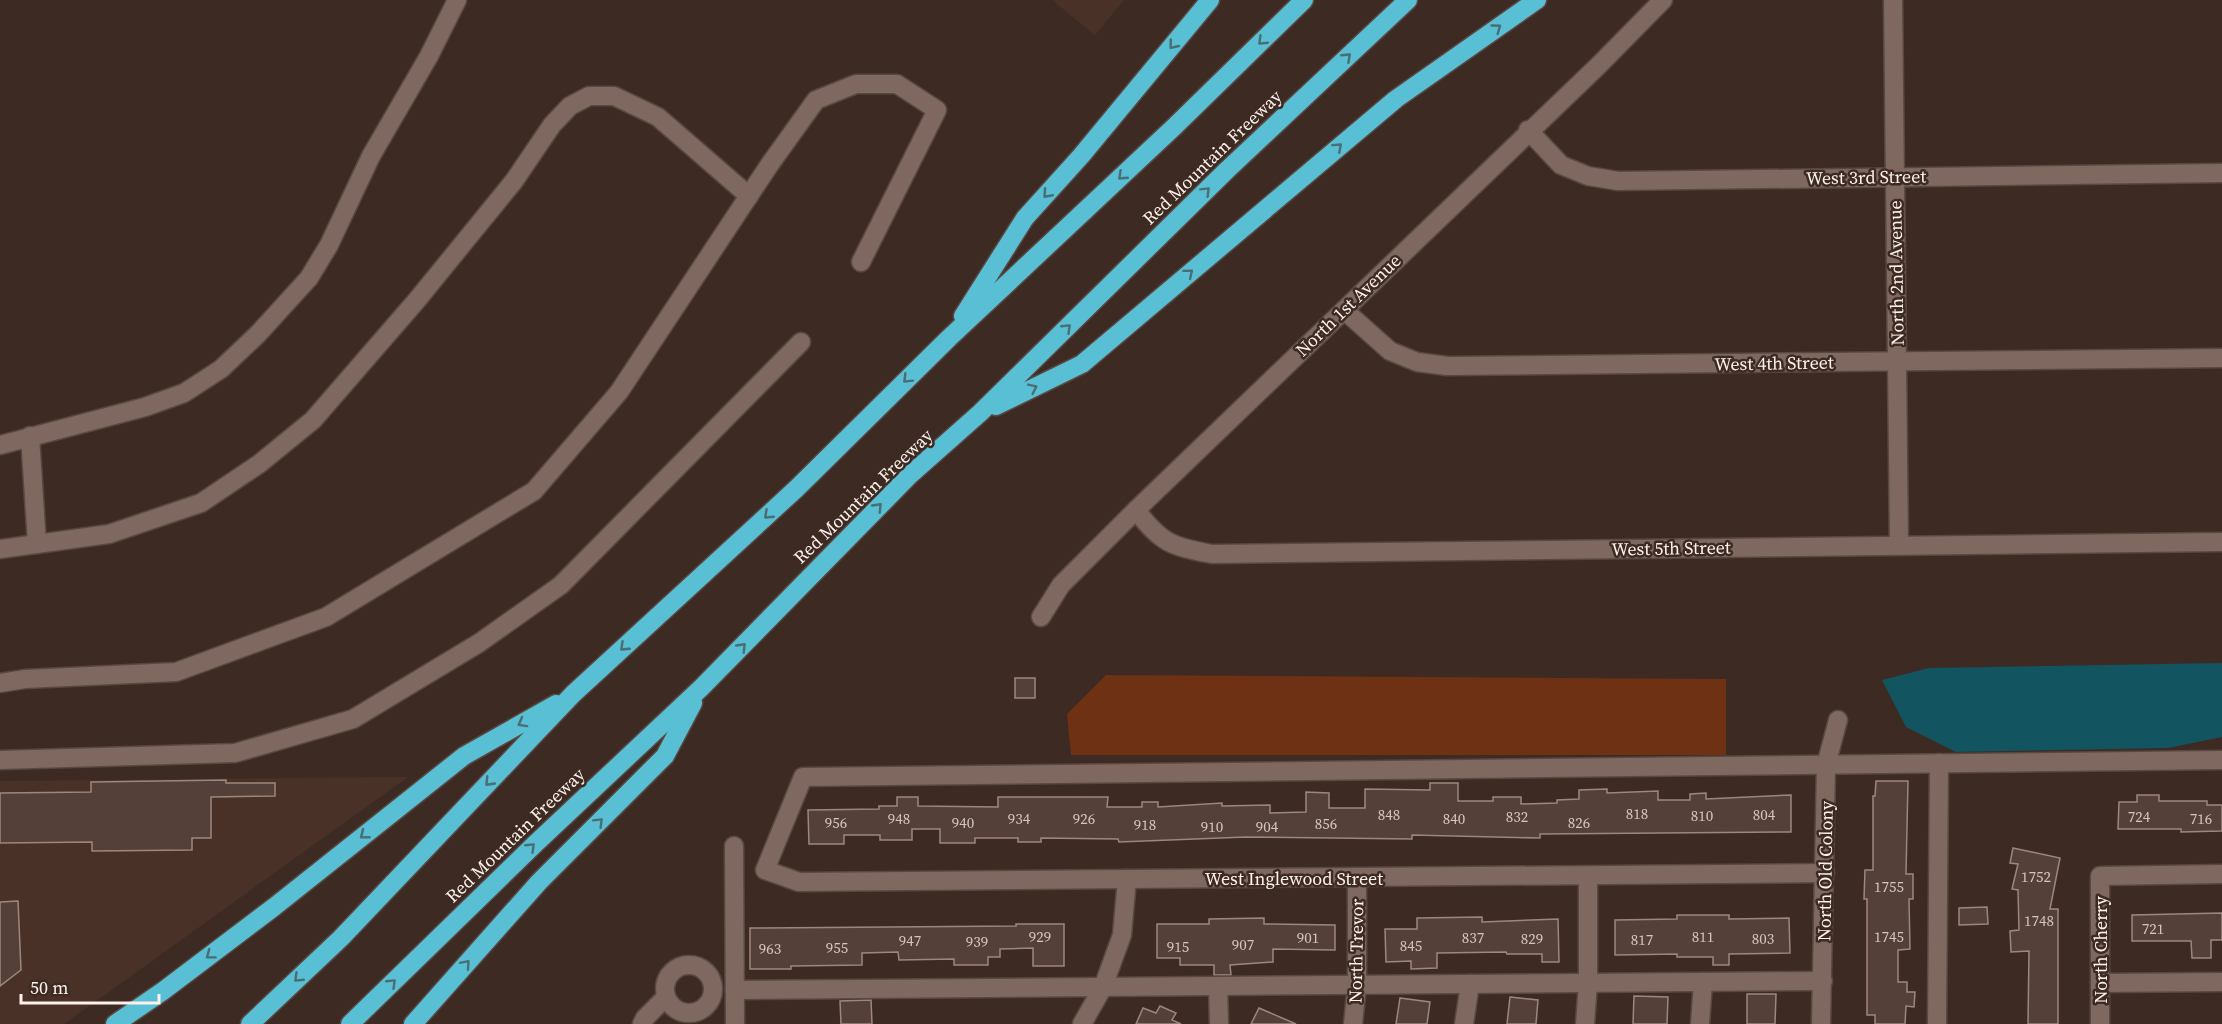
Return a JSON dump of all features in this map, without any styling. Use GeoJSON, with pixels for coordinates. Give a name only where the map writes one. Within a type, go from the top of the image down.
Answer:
{"type":"FeatureCollection","features":[{"type":"Feature","properties":{"kind":"highway"},"geometry":{"type":"LineString","coordinates":[[949,338],[1025,218],[1081,156],[1210,0]]}},
{"type":"Feature","properties":{"kind":"highway"},"geometry":{"type":"LineString","coordinates":[[250,1024],[341,938],[573,694],[796,489],[949,338],[1174,127],[1304,0]]}},
{"type":"Feature","properties":{"kind":"highway","name":"Red Mountain Freeway"},"geometry":{"type":"LineString","coordinates":[[350,1024],[535,843],[700,688],[910,475],[980,413],[1227,170],[1408,0]]}},
{"type":"Feature","properties":{"kind":"highway"},"geometry":{"type":"LineString","coordinates":[[980,413],[1082,364],[1396,99],[1537,0]]}},
{"type":"Feature","properties":{"kind":"highway"},"geometry":{"type":"LineString","coordinates":[[413,1024],[538,882],[664,756],[700,688]]}},
{"type":"Feature","properties":{"kind":"highway"},"geometry":{"type":"LineString","coordinates":[[115,1024],[163,991],[274,907],[464,756],[573,694]]}},
{"type":"Feature","properties":{"kind":"street"},"geometry":{"type":"LineString","coordinates":[[0,446],[30,436],[145,407],[184,393],[221,369],[258,334],[309,279],[329,245],[371,156],[429,56],[457,0]]}},
{"type":"Feature","properties":{"kind":"street","name":"North 1st Avenue"},"geometry":{"type":"LineString","coordinates":[[1041,617],[1061,585],[1136,510],[1528,130],[1599,65],[1663,0]]}},
{"type":"Feature","properties":{"kind":"street","name":"North 2nd Avenue"},"geometry":{"type":"LineString","coordinates":[[1893,0],[1899,545]]}},
{"type":"Feature","properties":{"kind":"street"},"geometry":{"type":"LineString","coordinates":[[0,683],[176,672],[326,617],[534,491],[619,392],[749,196],[816,100],[856,84],[897,84],[937,110],[861,262]]}},
{"type":"Feature","properties":{"kind":"street"},"geometry":{"type":"LineString","coordinates":[[0,549],[109,534],[201,503],[259,465],[313,420],[417,300],[514,181],[552,125],[570,106],[589,96],[614,96],[658,117],[749,196]]}},
{"type":"Feature","properties":{"kind":"street","name":"West 3rd Street"},"geometry":{"type":"LineString","coordinates":[[1528,130],[1561,165],[1588,176],[1618,181],[2222,173]]}},
{"type":"Feature","properties":{"kind":"street","name":"West 4th Street"},"geometry":{"type":"LineString","coordinates":[[1344,310],[1390,351],[1417,362],[1447,366],[2222,358]]}},
{"type":"Feature","properties":{"kind":"street"},"geometry":{"type":"LineString","coordinates":[[0,760],[235,753],[353,719],[479,643],[561,585],[801,342]]}},
{"type":"Feature","properties":{"kind":"street"},"geometry":{"type":"LineString","coordinates":[[30,436],[37,544]]}},
{"type":"Feature","properties":{"kind":"street","name":"West 5th Street"},"geometry":{"type":"LineString","coordinates":[[1136,510],[1153,532],[1177,548],[1212,554],[2222,542]]}},
{"type":"Feature","properties":{"kind":"street","name":"North Old Colony"},"geometry":{"type":"LineString","coordinates":[[1821,1024],[1824,981],[1826,765],[1838,720]]}},
{"type":"Feature","properties":{"kind":"street"},"geometry":{"type":"LineString","coordinates":[[1826,765],[2222,760]]}},
{"type":"Feature","properties":{"kind":"street"},"geometry":{"type":"LineString","coordinates":[[1937,1024],[1938,763]]}},
{"type":"Feature","properties":{"kind":"street","name":"West Inglewood Street"},"geometry":{"type":"LineString","coordinates":[[1825,873],[1588,877],[799,882],[765,870],[803,777],[1826,765]]}},
{"type":"Feature","properties":{"kind":"street"},"geometry":{"type":"LineString","coordinates":[[734,846],[735,1024]]}},
{"type":"Feature","properties":{"kind":"street","name":"North Cherry"},"geometry":{"type":"LineString","coordinates":[[2100,1024],[2100,876],[2222,874]]}},
{"type":"Feature","properties":{"kind":"street","name":"North Trevor"},"geometry":{"type":"LineString","coordinates":[[1353,1024],[1357,985],[1357,877]]}},
{"type":"Feature","properties":{"kind":"street"},"geometry":{"type":"LineString","coordinates":[[1585,1024],[1588,983],[1588,877]]}},
{"type":"Feature","properties":{"kind":"street"},"geometry":{"type":"LineString","coordinates":[[1082,1024],[1103,987],[1122,935],[1127,879]]}},
{"type":"Feature","properties":{"kind":"street"},"geometry":{"type":"LineString","coordinates":[[735,990],[1824,981]]}},
{"type":"Feature","properties":{"kind":"street"},"geometry":{"type":"LineString","coordinates":[[1700,1024],[1703,982]]}},
{"type":"Feature","properties":{"kind":"street"},"geometry":{"type":"LineString","coordinates":[[2100,983],[2222,982]]}},
{"type":"Feature","properties":{"kind":"street"},"geometry":{"type":"LineString","coordinates":[[1464,1024],[1470,984]]}},
{"type":"Feature","properties":{"kind":"street"},"geometry":{"type":"LineString","coordinates":[[1218,986],[1219,1024]]}},
{"type":"Feature","properties":{"kind":"street"},"geometry":{"type":"LineString","coordinates":[[642,1024],[666,997]]}},
{"type":"Feature","properties":{"kind":"shaded area"},"geometry":{"type":"Polygon","coordinates":[[[1052,0],[1124,0],[1095,35],[1052,0]]]}},
{"type":"Feature","properties":{"kind":"shaded area"},"geometry":{"type":"Polygon","coordinates":[[[1106,675],[1726,679],[1726,755],[1071,755],[1067,714],[1106,675]]]}},
{"type":"Feature","properties":{"kind":"shaded area"},"geometry":{"type":"Polygon","coordinates":[[[408,777],[64,1024],[0,1024],[0,781],[408,777]]]}},
{"type":"Feature","properties":{"kind":"water"},"geometry":{"type":"Polygon","coordinates":[[[2222,663],[2222,737],[2168,748],[1956,752],[1906,727],[1882,680],[1929,668],[2222,663]]]}},
{"type":"Feature","properties":{"kind":"building"},"geometry":{"type":"Polygon","coordinates":[[[1015,678],[1035,678],[1035,698],[1015,698],[1015,678]]]}},
{"type":"Feature","properties":{"kind":"building"},"geometry":{"type":"Polygon","coordinates":[[[226,780],[226,783],[275,783],[275,796],[211,797],[211,838],[192,838],[192,850],[92,851],[92,842],[0,843],[0,793],[91,792],[91,782],[226,780]]]}},
{"type":"Feature","properties":{"kind":"building"},"geometry":{"type":"Polygon","coordinates":[[[1876,781],[1908,781],[1906,874],[1913,874],[1913,899],[1909,899],[1910,949],[1898,950],[1898,982],[1907,982],[1907,992],[1915,992],[1914,1007],[1906,1006],[1905,1024],[1875,1024],[1875,1015],[1867,1015],[1865,870],[1873,870],[1873,796],[1875,796],[1876,781]]]}},
{"type":"Feature","properties":{"kind":"building"},"geometry":{"type":"Polygon","coordinates":[[[1430,783],[1458,783],[1458,801],[1493,801],[1493,797],[1521,797],[1521,804],[1557,803],[1557,800],[1579,799],[1579,790],[1607,789],[1607,793],[1658,791],[1658,800],[1690,800],[1690,794],[1706,793],[1706,799],[1791,795],[1791,832],[1540,834],[1540,838],[1412,835],[1412,839],[1246,837],[1119,842],[1118,839],[1041,838],[1041,842],[1018,842],[1018,838],[975,838],[975,843],[940,843],[940,829],[912,829],[912,840],[880,840],[880,835],[844,835],[844,844],[809,844],[808,810],[879,809],[879,806],[897,806],[897,797],[918,797],[918,806],[998,807],[998,797],[1108,797],[1107,807],[1142,807],[1142,802],[1158,802],[1158,807],[1222,803],[1222,806],[1270,805],[1270,813],[1306,812],[1306,792],[1329,793],[1329,808],[1365,808],[1365,789],[1430,790],[1430,783]]]}},
{"type":"Feature","properties":{"kind":"building"},"geometry":{"type":"Polygon","coordinates":[[[2137,795],[2159,795],[2159,801],[2207,801],[2207,805],[2222,805],[2222,831],[2118,829],[2119,802],[2137,802],[2137,795]]]}},
{"type":"Feature","properties":{"kind":"building"},"geometry":{"type":"Polygon","coordinates":[[[2013,848],[2060,858],[2050,909],[2058,909],[2058,1024],[2028,1024],[2029,951],[2011,952],[2010,931],[2019,930],[2018,890],[2012,889],[2018,864],[2010,863],[2013,848]]]}},
{"type":"Feature","properties":{"kind":"building"},"geometry":{"type":"Polygon","coordinates":[[[18,901],[21,970],[0,986],[0,902],[18,901]]]}},
{"type":"Feature","properties":{"kind":"building"},"geometry":{"type":"Polygon","coordinates":[[[1987,907],[1988,924],[1959,925],[1959,908],[1987,907]]]}},
{"type":"Feature","properties":{"kind":"building"},"geometry":{"type":"Polygon","coordinates":[[[2222,913],[2222,940],[2211,940],[2211,958],[2192,958],[2191,941],[2132,941],[2132,915],[2222,913]]]}},
{"type":"Feature","properties":{"kind":"building"},"geometry":{"type":"Polygon","coordinates":[[[1677,915],[1729,915],[1729,919],[1789,918],[1790,953],[1729,954],[1729,965],[1713,965],[1713,957],[1677,957],[1677,954],[1615,955],[1615,920],[1677,919],[1677,915]]]}},
{"type":"Feature","properties":{"kind":"building"},"geometry":{"type":"Polygon","coordinates":[[[1482,917],[1482,922],[1558,919],[1559,962],[1542,962],[1542,954],[1507,954],[1506,952],[1437,953],[1437,968],[1411,969],[1411,961],[1386,962],[1385,929],[1417,929],[1417,918],[1482,917]]]}},
{"type":"Feature","properties":{"kind":"building"},"geometry":{"type":"Polygon","coordinates":[[[1264,918],[1264,924],[1335,925],[1335,950],[1273,949],[1273,962],[1230,965],[1231,975],[1214,975],[1214,965],[1180,965],[1180,958],[1157,958],[1157,924],[1209,924],[1209,919],[1264,918]]]}},
{"type":"Feature","properties":{"kind":"building"},"geometry":{"type":"Polygon","coordinates":[[[1016,924],[1064,924],[1064,966],[1033,966],[1033,948],[1000,949],[1000,957],[988,957],[988,965],[954,965],[954,959],[899,960],[898,952],[862,953],[862,965],[750,969],[750,928],[1016,926],[1016,924]]]}},
{"type":"Feature","properties":{"kind":"building"},"geometry":{"type":"Polygon","coordinates":[[[1747,994],[1776,994],[1775,1024],[1747,1024],[1747,994]]]}},
{"type":"Feature","properties":{"kind":"building"},"geometry":{"type":"Polygon","coordinates":[[[1634,996],[1668,997],[1667,1024],[1633,1024],[1634,996]]]}},
{"type":"Feature","properties":{"kind":"building"},"geometry":{"type":"Polygon","coordinates":[[[1510,997],[1538,1000],[1536,1024],[1507,1024],[1510,997]]]}},
{"type":"Feature","properties":{"kind":"building"},"geometry":{"type":"Polygon","coordinates":[[[1400,998],[1430,1002],[1427,1024],[1396,1024],[1400,998]]]}},
{"type":"Feature","properties":{"kind":"building"},"geometry":{"type":"Polygon","coordinates":[[[871,1000],[872,1024],[841,1024],[840,1001],[871,1000]]]}},
{"type":"Feature","properties":{"kind":"building"},"geometry":{"type":"Polygon","coordinates":[[[1160,1006],[1176,1013],[1172,1020],[1181,1024],[1136,1024],[1143,1008],[1156,1013],[1160,1006]]]}},
{"type":"Feature","properties":{"kind":"building"},"geometry":{"type":"Polygon","coordinates":[[[1259,1008],[1296,1024],[1251,1024],[1259,1008]]]}}]}
